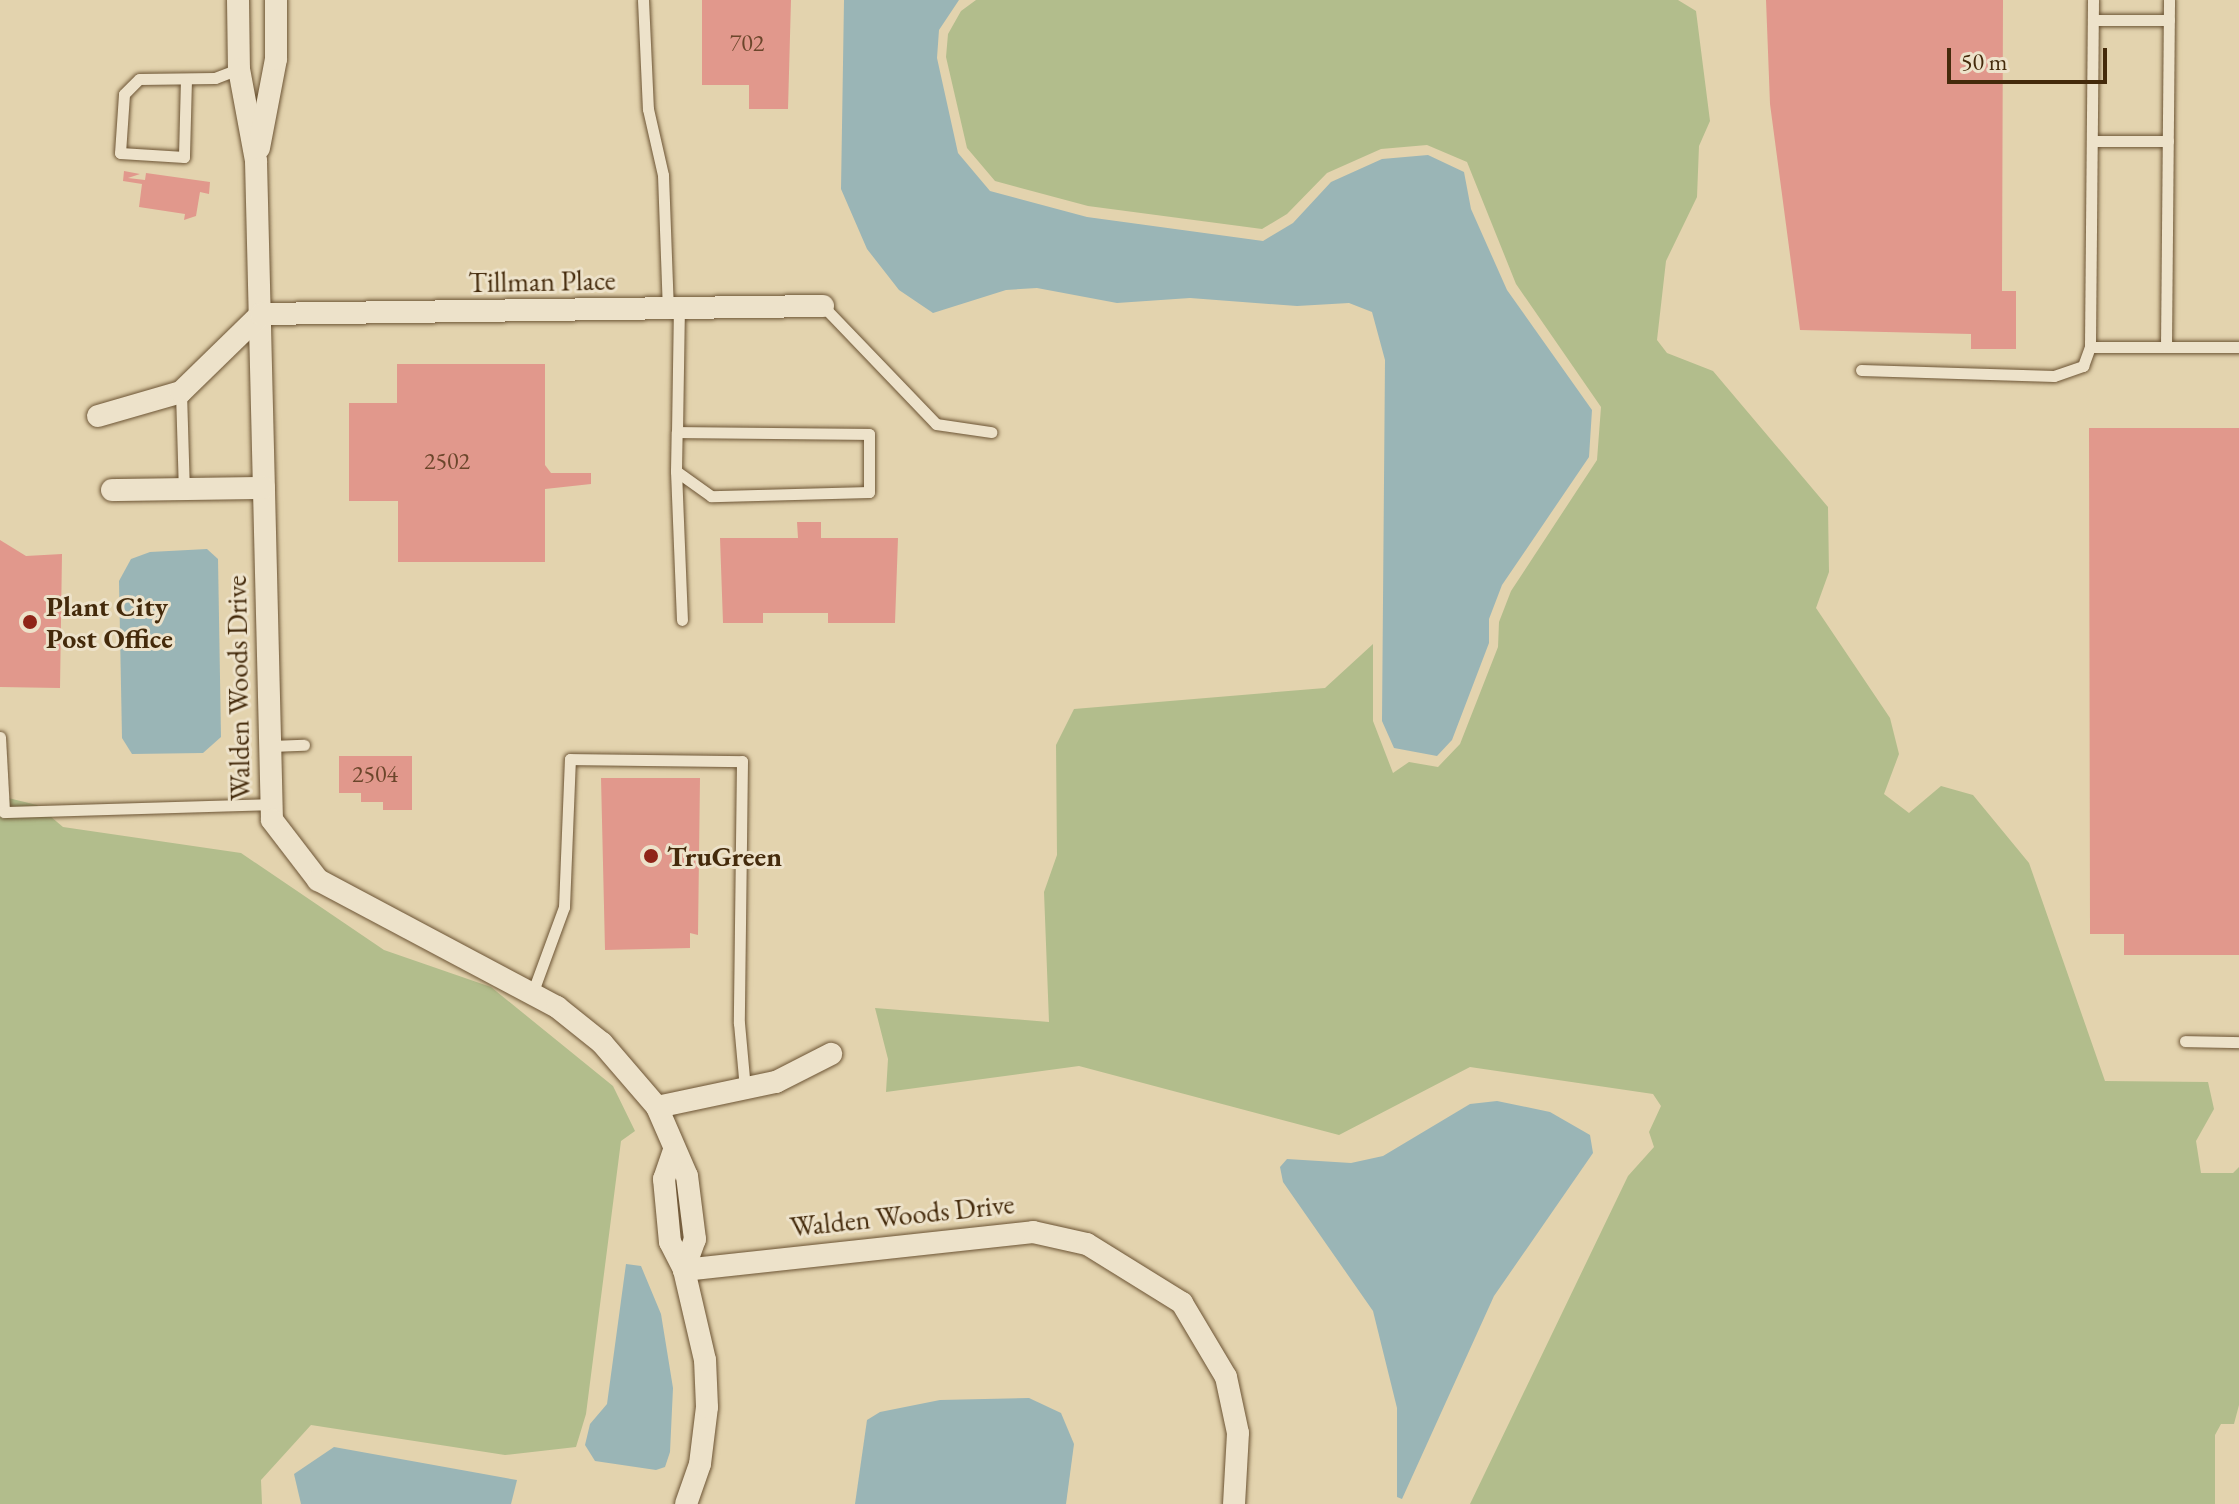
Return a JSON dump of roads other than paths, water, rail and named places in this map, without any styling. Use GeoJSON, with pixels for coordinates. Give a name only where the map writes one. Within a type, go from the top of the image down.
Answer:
{"type":"FeatureCollection","features":[{"type":"Feature","properties":{"kind":"street","name":"Walden Woods Drive"},"geometry":{"type":"LineString","coordinates":[[238,0],[239,69],[256,161],[272,820],[318,880],[532,994],[602,1043],[657,1107],[673,1153],[664,1179],[670,1242],[684,1270],[705,1360],[707,1407],[700,1464],[686,1504]]}},
{"type":"Feature","properties":{"kind":"street","name":"Walden Woods Drive"},"geometry":{"type":"LineString","coordinates":[[256,161],[276,59],[276,0]]}},
{"type":"Feature","properties":{"kind":"street","name":"Tillman Place"},"geometry":{"type":"LineString","coordinates":[[261,314],[823,306]]}},
{"type":"Feature","properties":{"kind":"street"},"geometry":{"type":"LineString","coordinates":[[98,416],[181,392],[261,314]]}},
{"type":"Feature","properties":{"kind":"street"},"geometry":{"type":"LineString","coordinates":[[112,490],[184,492],[264,488]]}},
{"type":"Feature","properties":{"kind":"street"},"geometry":{"type":"LineString","coordinates":[[657,1107],[776,1082],[831,1054]]}},
{"type":"Feature","properties":{"kind":"street","name":"Walden Woods Drive"},"geometry":{"type":"LineString","coordinates":[[684,1270],[987,1232],[1033,1232],[1087,1244],[1182,1303],[1226,1377],[1238,1433],[1234,1504]]}},
{"type":"Feature","properties":{"kind":"lane"},"geometry":{"type":"LineString","coordinates":[[643,0],[648,109],[663,175],[674,310],[682,620]]}},
{"type":"Feature","properties":{"kind":"lane"},"geometry":{"type":"LineString","coordinates":[[1861,370],[2054,376],[2083,366],[2090,347],[2093,0]]}},
{"type":"Feature","properties":{"kind":"lane"},"geometry":{"type":"LineString","coordinates":[[2166,347],[2169,0]]}},
{"type":"Feature","properties":{"kind":"lane"},"geometry":{"type":"LineString","coordinates":[[2093,20],[2169,20]]}},
{"type":"Feature","properties":{"kind":"lane"},"geometry":{"type":"LineString","coordinates":[[186,79],[184,157],[120,153],[124,94],[139,79],[215,78],[239,69]]}},
{"type":"Feature","properties":{"kind":"lane"},"geometry":{"type":"LineString","coordinates":[[2092,141],[2168,141]]}},
{"type":"Feature","properties":{"kind":"lane"},"geometry":{"type":"LineString","coordinates":[[823,306],[936,424],[991,432]]}},
{"type":"Feature","properties":{"kind":"lane"},"geometry":{"type":"LineString","coordinates":[[2090,347],[2239,347]]}},
{"type":"Feature","properties":{"kind":"lane"},"geometry":{"type":"LineString","coordinates":[[181,392],[184,492]]}},
{"type":"Feature","properties":{"kind":"lane"},"geometry":{"type":"LineString","coordinates":[[676,471],[711,496],[869,492],[869,434],[677,432]]}},
{"type":"Feature","properties":{"kind":"lane"},"geometry":{"type":"LineString","coordinates":[[0,737],[4,812],[270,804]]}},
{"type":"Feature","properties":{"kind":"lane"},"geometry":{"type":"LineString","coordinates":[[269,746],[304,745]]}},
{"type":"Feature","properties":{"kind":"lane"},"geometry":{"type":"LineString","coordinates":[[532,994],[564,907],[570,759],[742,761],[739,1023],[745,1089]]}},
{"type":"Feature","properties":{"kind":"lane"},"geometry":{"type":"LineString","coordinates":[[2185,1041],[2239,1042]]}},
{"type":"Feature","properties":{"kind":"water"},"geometry":{"type":"Polygon","coordinates":[[[844,0],[959,0],[939,30],[937,58],[958,153],[990,191],[1087,217],[1263,241],[1293,223],[1331,182],[1382,159],[1428,155],[1464,172],[1471,209],[1507,290],[1592,410],[1589,457],[1502,585],[1489,619],[1489,643],[1452,740],[1437,756],[1394,748],[1382,721],[1385,360],[1372,312],[1349,303],[1297,306],[1190,298],[1117,303],[1037,288],[1006,290],[933,313],[899,290],[867,249],[841,189],[844,0]]]}},
{"type":"Feature","properties":{"kind":"water"},"geometry":{"type":"Polygon","coordinates":[[[207,549],[218,559],[221,737],[203,753],[132,754],[122,738],[119,581],[131,559],[150,552],[207,549]]]}},
{"type":"Feature","properties":{"kind":"water"},"geometry":{"type":"Polygon","coordinates":[[[1497,1101],[1550,1112],[1590,1135],[1593,1153],[1494,1296],[1402,1499],[1397,1497],[1397,1408],[1373,1311],[1283,1182],[1280,1167],[1287,1159],[1351,1163],[1383,1156],[1470,1104],[1497,1101]]]}},
{"type":"Feature","properties":{"kind":"water"},"geometry":{"type":"Polygon","coordinates":[[[626,1264],[641,1266],[661,1314],[673,1388],[670,1452],[665,1467],[656,1470],[595,1461],[585,1445],[590,1424],[607,1404],[626,1264]]]}},
{"type":"Feature","properties":{"kind":"water"},"geometry":{"type":"Polygon","coordinates":[[[1029,1398],[1061,1413],[1074,1444],[1066,1504],[855,1504],[867,1420],[880,1412],[940,1400],[1029,1398]]]}},
{"type":"Feature","properties":{"kind":"water"},"geometry":{"type":"Polygon","coordinates":[[[334,1447],[517,1480],[511,1504],[301,1504],[294,1474],[334,1447]]]}},
{"type":"Feature","properties":{"kind":"place","name":"Plant City Post Office"},"geometry":{"type":"Point","coordinates":[30,622]}},
{"type":"Feature","properties":{"kind":"place","name":"TruGreen"},"geometry":{"type":"Point","coordinates":[651,856]}}]}
